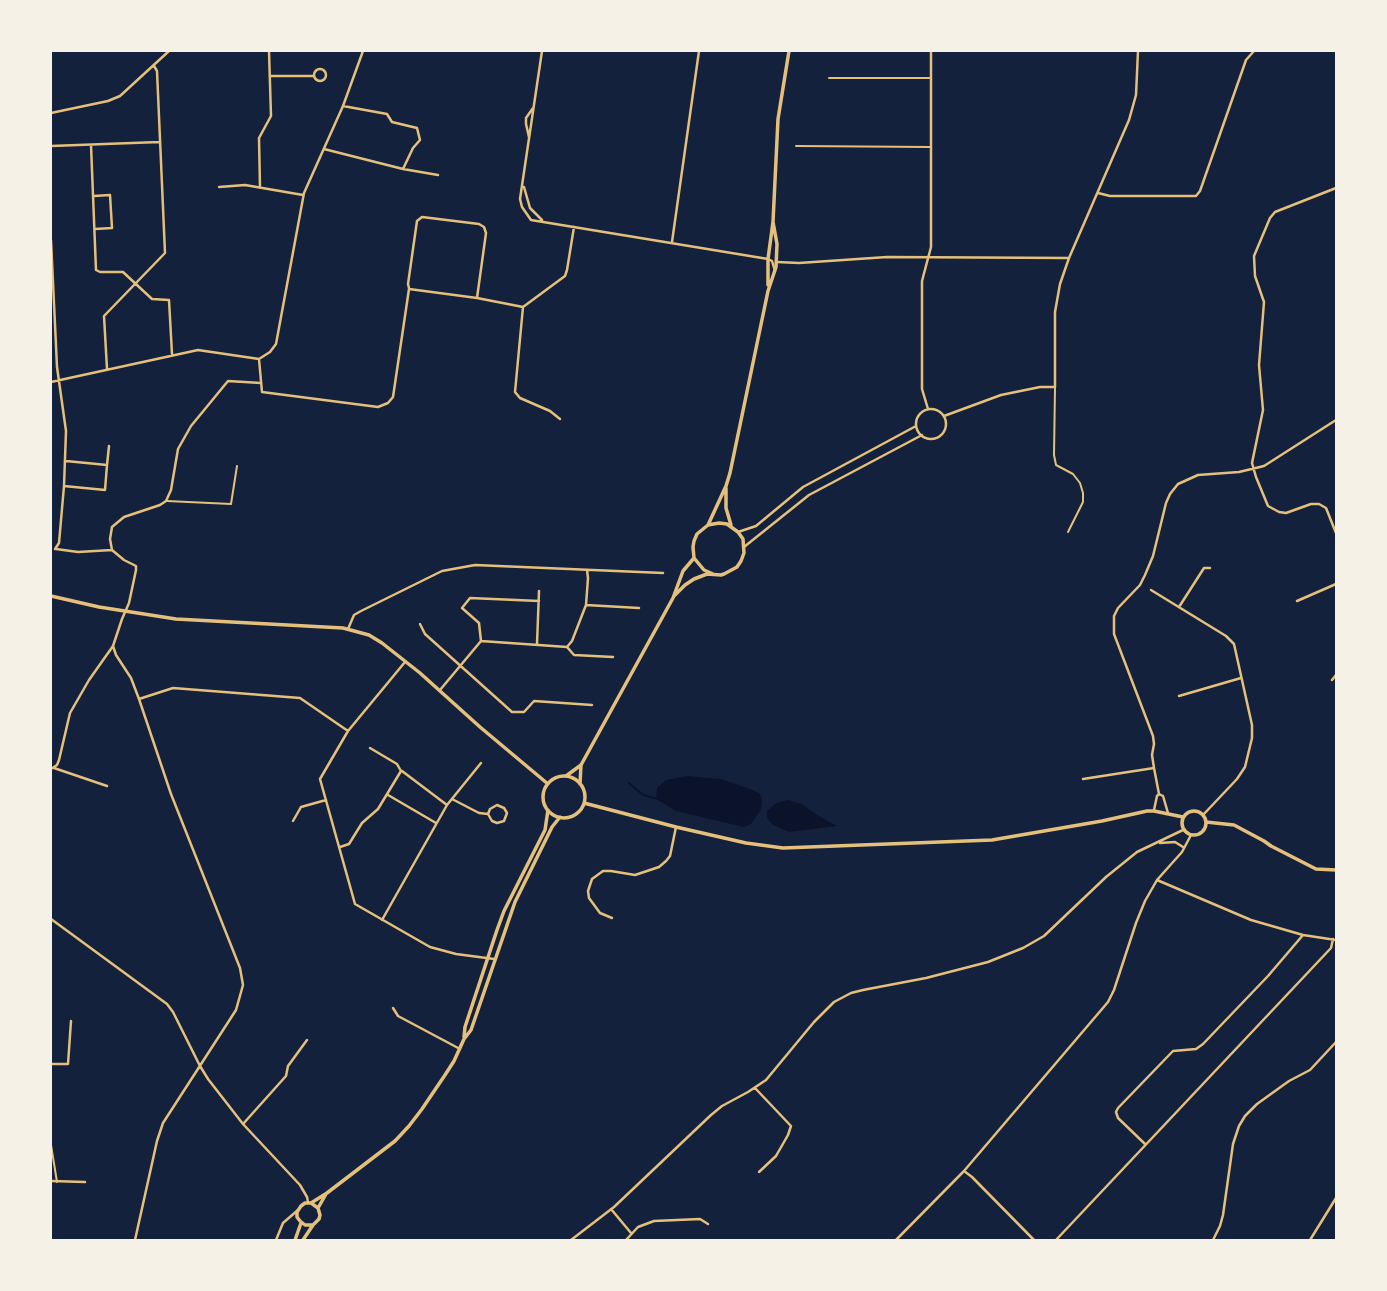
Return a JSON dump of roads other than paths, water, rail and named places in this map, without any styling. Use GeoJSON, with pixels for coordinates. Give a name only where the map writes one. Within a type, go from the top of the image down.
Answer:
{"type":"FeatureCollection","features":[{"type":"Feature","properties":{"kind":"street"},"geometry":{"type":"LineString","coordinates":[[51,113],[120,96],[169,51]]}},
{"type":"Feature","properties":{"kind":"street"},"geometry":{"type":"LineString","coordinates":[[261,187],[259,138],[271,116],[268,51]]}},
{"type":"Feature","properties":{"kind":"street"},"geometry":{"type":"LineString","coordinates":[[51,382],[198,349],[259,359],[270,352],[276,344],[303,195],[343,106],[363,51]]}},
{"type":"Feature","properties":{"kind":"street"},"geometry":{"type":"LineString","coordinates":[[542,51],[534,105],[526,118],[530,141],[520,199],[531,220],[768,259],[772,261],[775,271]]}},
{"type":"Feature","properties":{"kind":"street"},"geometry":{"type":"LineString","coordinates":[[672,243],[699,51]]}},
{"type":"Feature","properties":{"kind":"street"},"geometry":{"type":"LineString","coordinates":[[768,290],[778,119],[789,51]]}},
{"type":"Feature","properties":{"kind":"street"},"geometry":{"type":"LineString","coordinates":[[928,409],[922,389],[922,281],[931,247],[931,51]]}},
{"type":"Feature","properties":{"kind":"street"},"geometry":{"type":"LineString","coordinates":[[944,416],[1000,395],[1040,387],[1055,387],[1055,312],[1060,284],[1129,120],[1134,105],[1138,51]]}},
{"type":"Feature","properties":{"kind":"street"},"geometry":{"type":"LineString","coordinates":[[1098,193],[1110,196],[1196,196],[1246,60],[1254,51]]}},
{"type":"Feature","properties":{"kind":"street"},"geometry":{"type":"LineString","coordinates":[[107,369],[104,316],[165,253],[157,71],[154,66]]}},
{"type":"Feature","properties":{"kind":"street"},"geometry":{"type":"LineString","coordinates":[[270,76],[314,76]]}},
{"type":"Feature","properties":{"kind":"street"},"geometry":{"type":"LineString","coordinates":[[343,106],[387,114],[393,122],[417,128],[420,140],[403,169]]}},
{"type":"Feature","properties":{"kind":"street"},"geometry":{"type":"LineString","coordinates":[[51,146],[161,142]]}},
{"type":"Feature","properties":{"kind":"street"},"geometry":{"type":"LineString","coordinates":[[90,145],[96,270],[123,272],[152,299],[169,300],[172,354]]}},
{"type":"Feature","properties":{"kind":"street"},"geometry":{"type":"LineString","coordinates":[[324,149],[438,175]]}},
{"type":"Feature","properties":{"kind":"street"},"geometry":{"type":"LineString","coordinates":[[219,187],[245,185],[303,195]]}},
{"type":"Feature","properties":{"kind":"street"},"geometry":{"type":"LineString","coordinates":[[523,186],[530,208],[544,222]]}},
{"type":"Feature","properties":{"kind":"street"},"geometry":{"type":"LineString","coordinates":[[1336,188],[1275,212],[1269,218],[1254,256],[1255,276],[1264,309],[1259,365],[1263,414],[1252,463],[1266,501],[1272,509],[1286,513],[1311,503],[1319,504],[1326,508],[1336,533]]}},
{"type":"Feature","properties":{"kind":"street"},"geometry":{"type":"LineString","coordinates":[[94,196],[110,195],[112,228],[95,229]]}},
{"type":"Feature","properties":{"kind":"street"},"geometry":{"type":"LineString","coordinates":[[259,359],[262,392],[378,407],[388,403],[393,397],[417,221],[422,217],[468,222],[484,227],[486,233],[477,298]]}},
{"type":"Feature","properties":{"kind":"street"},"geometry":{"type":"LineString","coordinates":[[732,527],[726,508],[726,486],[768,290],[777,262],[773,222]]}},
{"type":"Feature","properties":{"kind":"street"},"geometry":{"type":"LineString","coordinates":[[409,289],[523,307],[565,276],[573,227]]}},
{"type":"Feature","properties":{"kind":"street"},"geometry":{"type":"LineString","coordinates":[[51,240],[58,380],[65,416],[66,461],[59,543],[51,552]]}},
{"type":"Feature","properties":{"kind":"street"},"geometry":{"type":"LineString","coordinates":[[777,262],[887,257],[1069,258]]}},
{"type":"Feature","properties":{"kind":"street"},"geometry":{"type":"LineString","coordinates":[[523,307],[515,392],[520,398],[550,411],[560,419]]}},
{"type":"Feature","properties":{"kind":"street"},"geometry":{"type":"LineString","coordinates":[[107,786],[52,768],[59,760],[74,703],[113,646],[129,603],[136,566],[112,550],[112,527],[124,517],[166,501],[171,490],[178,449],[199,414],[228,381],[261,383]]}},
{"type":"Feature","properties":{"kind":"street"},"geometry":{"type":"LineString","coordinates":[[928,409],[936,410],[944,416],[946,425],[941,434],[933,438],[922,435],[916,426],[917,418],[928,409]]}},
{"type":"Feature","properties":{"kind":"street"},"geometry":{"type":"LineString","coordinates":[[1154,811],[1159,794],[1152,755],[1153,736],[1113,627],[1118,608],[1143,583],[1170,494],[1173,488],[1198,475],[1254,470],[1336,420]]}},
{"type":"Feature","properties":{"kind":"street"},"geometry":{"type":"LineString","coordinates":[[738,532],[755,526],[803,486],[916,426]]}},
{"type":"Feature","properties":{"kind":"street"},"geometry":{"type":"LineString","coordinates":[[744,547],[809,495],[922,435]]}},
{"type":"Feature","properties":{"kind":"street"},"geometry":{"type":"LineString","coordinates":[[64,486],[105,490],[109,446]]}},
{"type":"Feature","properties":{"kind":"street"},"geometry":{"type":"LineString","coordinates":[[66,461],[107,465]]}},
{"type":"Feature","properties":{"kind":"street"},"geometry":{"type":"LineString","coordinates":[[713,574],[704,570],[694,558],[692,547],[697,534],[708,525],[726,486]]}},
{"type":"Feature","properties":{"kind":"street"},"geometry":{"type":"LineString","coordinates":[[673,597],[694,579],[724,574],[737,567],[741,561],[744,547],[738,532],[719,523],[708,525]]}},
{"type":"Feature","properties":{"kind":"street"},"geometry":{"type":"LineString","coordinates":[[55,549],[78,552],[112,550]]}},
{"type":"Feature","properties":{"kind":"street"},"geometry":{"type":"LineString","coordinates":[[464,1039],[465,1027],[504,911],[545,830],[548,810],[544,800],[545,789],[556,778],[566,776],[581,765],[673,597],[683,571],[694,558]]}},
{"type":"Feature","properties":{"kind":"street"},"geometry":{"type":"LineString","coordinates":[[348,629],[354,615],[360,611],[442,571],[475,565],[663,573]]}},
{"type":"Feature","properties":{"kind":"street"},"geometry":{"type":"LineString","coordinates":[[1179,607],[1204,568],[1210,568]]}},
{"type":"Feature","properties":{"kind":"street"},"geometry":{"type":"LineString","coordinates":[[567,647],[586,606],[587,570]]}},
{"type":"Feature","properties":{"kind":"street"},"geometry":{"type":"LineString","coordinates":[[1297,601],[1336,584]]}},
{"type":"Feature","properties":{"kind":"street"},"geometry":{"type":"LineString","coordinates":[[1151,590],[1234,644],[1252,725],[1250,751],[1245,767],[1237,779],[1203,815]]}},
{"type":"Feature","properties":{"kind":"street"},"geometry":{"type":"LineString","coordinates":[[537,645],[539,591]]}},
{"type":"Feature","properties":{"kind":"street"},"geometry":{"type":"LineString","coordinates":[[51,596],[176,618],[348,629],[377,639],[548,784]]}},
{"type":"Feature","properties":{"kind":"street"},"geometry":{"type":"LineString","coordinates":[[440,690],[481,642],[480,623],[462,608],[470,598],[539,601]]}},
{"type":"Feature","properties":{"kind":"street"},"geometry":{"type":"LineString","coordinates":[[586,606],[639,608]]}},
{"type":"Feature","properties":{"kind":"street"},"geometry":{"type":"LineString","coordinates":[[420,624],[425,634],[512,712],[524,712],[534,702],[592,705]]}},
{"type":"Feature","properties":{"kind":"street"},"geometry":{"type":"LineString","coordinates":[[481,642],[567,647],[574,655],[613,657]]}},
{"type":"Feature","properties":{"kind":"street"},"geometry":{"type":"LineString","coordinates":[[113,646],[131,678],[171,794],[243,977],[242,993],[236,1010],[163,1123],[135,1240]]}},
{"type":"Feature","properties":{"kind":"street"},"geometry":{"type":"LineString","coordinates":[[405,662],[348,730],[320,779],[355,904],[420,942],[442,951],[495,959]]}},
{"type":"Feature","properties":{"kind":"street"},"geometry":{"type":"LineString","coordinates":[[1332,680],[1336,676]]}},
{"type":"Feature","properties":{"kind":"street"},"geometry":{"type":"LineString","coordinates":[[1179,696],[1241,678]]}},
{"type":"Feature","properties":{"kind":"street"},"geometry":{"type":"LineString","coordinates":[[139,699],[173,688],[300,698],[348,730]]}},
{"type":"Feature","properties":{"kind":"street"},"geometry":{"type":"LineString","coordinates":[[370,748],[397,764],[401,771],[447,804]]}},
{"type":"Feature","properties":{"kind":"street"},"geometry":{"type":"LineString","coordinates":[[382,920],[447,804],[481,763]]}},
{"type":"Feature","properties":{"kind":"street"},"geometry":{"type":"LineString","coordinates":[[580,784],[581,765]]}},
{"type":"Feature","properties":{"kind":"street"},"geometry":{"type":"LineString","coordinates":[[1083,779],[1154,768]]}},
{"type":"Feature","properties":{"kind":"street"},"geometry":{"type":"LineString","coordinates":[[340,847],[349,845],[362,823],[379,809],[401,771]]}},
{"type":"Feature","properties":{"kind":"street"},"geometry":{"type":"LineString","coordinates":[[548,810],[566,818],[577,813],[584,803],[580,784],[566,776]]}},
{"type":"Feature","properties":{"kind":"street"},"geometry":{"type":"LineString","coordinates":[[1159,794],[1163,796],[1168,813]]}},
{"type":"Feature","properties":{"kind":"street"},"geometry":{"type":"LineString","coordinates":[[387,795],[436,823]]}},
{"type":"Feature","properties":{"kind":"street"},"geometry":{"type":"LineString","coordinates":[[452,799],[479,813],[488,814]]}},
{"type":"Feature","properties":{"kind":"street"},"geometry":{"type":"LineString","coordinates":[[293,821],[301,807],[326,800]]}},
{"type":"Feature","properties":{"kind":"street"},"geometry":{"type":"LineString","coordinates":[[584,803],[768,847],[992,840],[1154,811],[1183,817]]}},
{"type":"Feature","properties":{"kind":"street"},"geometry":{"type":"LineString","coordinates":[[497,805],[505,808],[507,813],[504,821],[499,823],[492,821],[488,814],[490,809],[497,805]]}},
{"type":"Feature","properties":{"kind":"street"},"geometry":{"type":"LineString","coordinates":[[1193,811],[1203,815],[1206,822],[1202,832],[1191,835],[1183,830],[1181,822],[1186,813],[1193,811]]}},
{"type":"Feature","properties":{"kind":"street"},"geometry":{"type":"LineString","coordinates":[[276,1240],[283,1223],[303,1204],[327,1193],[395,1141],[438,1085],[471,1030],[515,902],[559,817]]}},
{"type":"Feature","properties":{"kind":"street"},"geometry":{"type":"LineString","coordinates":[[1206,822],[1230,824],[1316,869],[1336,870]]}},
{"type":"Feature","properties":{"kind":"street"},"geometry":{"type":"LineString","coordinates":[[612,918],[600,913],[589,898],[592,879],[603,872],[635,875],[659,867],[670,856],[676,827]]}},
{"type":"Feature","properties":{"kind":"street"},"geometry":{"type":"LineString","coordinates":[[571,1240],[611,1209],[711,1115],[766,1080],[834,1002],[850,993],[988,962],[1023,948],[1044,936],[1106,877],[1137,852],[1183,830]]}},
{"type":"Feature","properties":{"kind":"street"},"geometry":{"type":"LineString","coordinates":[[895,1240],[964,1171],[1111,998],[1145,901],[1157,880],[1185,848],[1191,835]]}},
{"type":"Feature","properties":{"kind":"street"},"geometry":{"type":"LineString","coordinates":[[1156,843],[1175,842],[1185,848]]}},
{"type":"Feature","properties":{"kind":"street"},"geometry":{"type":"LineString","coordinates":[[1056,1240],[1331,947],[1335,939],[1303,934],[1235,914],[1157,880]]}},
{"type":"Feature","properties":{"kind":"street"},"geometry":{"type":"LineString","coordinates":[[51,919],[167,1004],[200,1066],[243,1124],[300,1185],[309,1203],[318,1208],[319,1219],[303,1240]]}},
{"type":"Feature","properties":{"kind":"street"},"geometry":{"type":"LineString","coordinates":[[497,930],[504,933]]}},
{"type":"Feature","properties":{"kind":"street"},"geometry":{"type":"LineString","coordinates":[[1146,1144],[1118,1118],[1118,1108],[1173,1051],[1196,1049],[1203,1044],[1268,976],[1303,934]]}},
{"type":"Feature","properties":{"kind":"street"},"geometry":{"type":"LineString","coordinates":[[393,1008],[398,1016],[460,1049]]}},
{"type":"Feature","properties":{"kind":"street"},"geometry":{"type":"LineString","coordinates":[[51,1064],[68,1064],[71,1020]]}},
{"type":"Feature","properties":{"kind":"street"},"geometry":{"type":"LineString","coordinates":[[243,1124],[286,1076],[288,1066],[307,1040]]}},
{"type":"Feature","properties":{"kind":"street"},"geometry":{"type":"LineString","coordinates":[[1213,1240],[1223,1215],[1235,1135],[1245,1116],[1289,1081],[1310,1070],[1336,1042]]}},
{"type":"Feature","properties":{"kind":"street"},"geometry":{"type":"LineString","coordinates":[[755,1088],[792,1126],[776,1156],[760,1171]]}},
{"type":"Feature","properties":{"kind":"street"},"geometry":{"type":"LineString","coordinates":[[964,1171],[1034,1240]]}},
{"type":"Feature","properties":{"kind":"street"},"geometry":{"type":"LineString","coordinates":[[51,1181],[85,1182]]}},
{"type":"Feature","properties":{"kind":"street"},"geometry":{"type":"LineString","coordinates":[[318,1208],[327,1193]]}},
{"type":"Feature","properties":{"kind":"street"},"geometry":{"type":"LineString","coordinates":[[1310,1240],[1336,1198]]}},
{"type":"Feature","properties":{"kind":"street"},"geometry":{"type":"LineString","coordinates":[[611,1209],[631,1233]]}},
{"type":"Feature","properties":{"kind":"street"},"geometry":{"type":"LineString","coordinates":[[298,1210],[297,1217],[301,1223],[313,1225]]}},
{"type":"Feature","properties":{"kind":"street"},"geometry":{"type":"LineString","coordinates":[[289,1218],[297,1217]]}},
{"type":"Feature","properties":{"kind":"street"},"geometry":{"type":"LineString","coordinates":[[626,1240],[638,1227],[654,1221],[700,1219],[708,1224]]}},
{"type":"Feature","properties":{"kind":"street"},"geometry":{"type":"LineString","coordinates":[[295,1240],[301,1223]]}},
{"type":"Feature","properties":{"kind":"lane"},"geometry":{"type":"LineString","coordinates":[[829,78],[931,78]]}},
{"type":"Feature","properties":{"kind":"lane"},"geometry":{"type":"LineString","coordinates":[[796,146],[931,147]]}},
{"type":"Feature","properties":{"kind":"lane"},"geometry":{"type":"LineString","coordinates":[[1055,387],[1056,466],[1073,474],[1083,493],[1083,502],[1068,532]]}},
{"type":"Feature","properties":{"kind":"lane"},"geometry":{"type":"LineString","coordinates":[[166,501],[230,504],[237,466]]}},
{"type":"Feature","properties":{"kind":"lane"},"geometry":{"type":"LineString","coordinates":[[51,1145],[57,1182]]}},
{"type":"Feature","properties":{"kind":"water"},"geometry":{"type":"Polygon","coordinates":[[[687,776],[721,779],[753,790],[760,794],[761,810],[751,824],[744,827],[676,811],[656,799],[657,788],[666,780],[687,776]]]}},
{"type":"Feature","properties":{"kind":"water"},"geometry":{"type":"Polygon","coordinates":[[[788,800],[802,804],[837,826],[789,832],[773,825],[767,818],[767,811],[776,803],[788,800]]]}},
{"type":"Feature","properties":{"kind":"waterway"},"geometry":{"type":"LineString","coordinates":[[629,783],[643,795],[659,799]]}}]}
